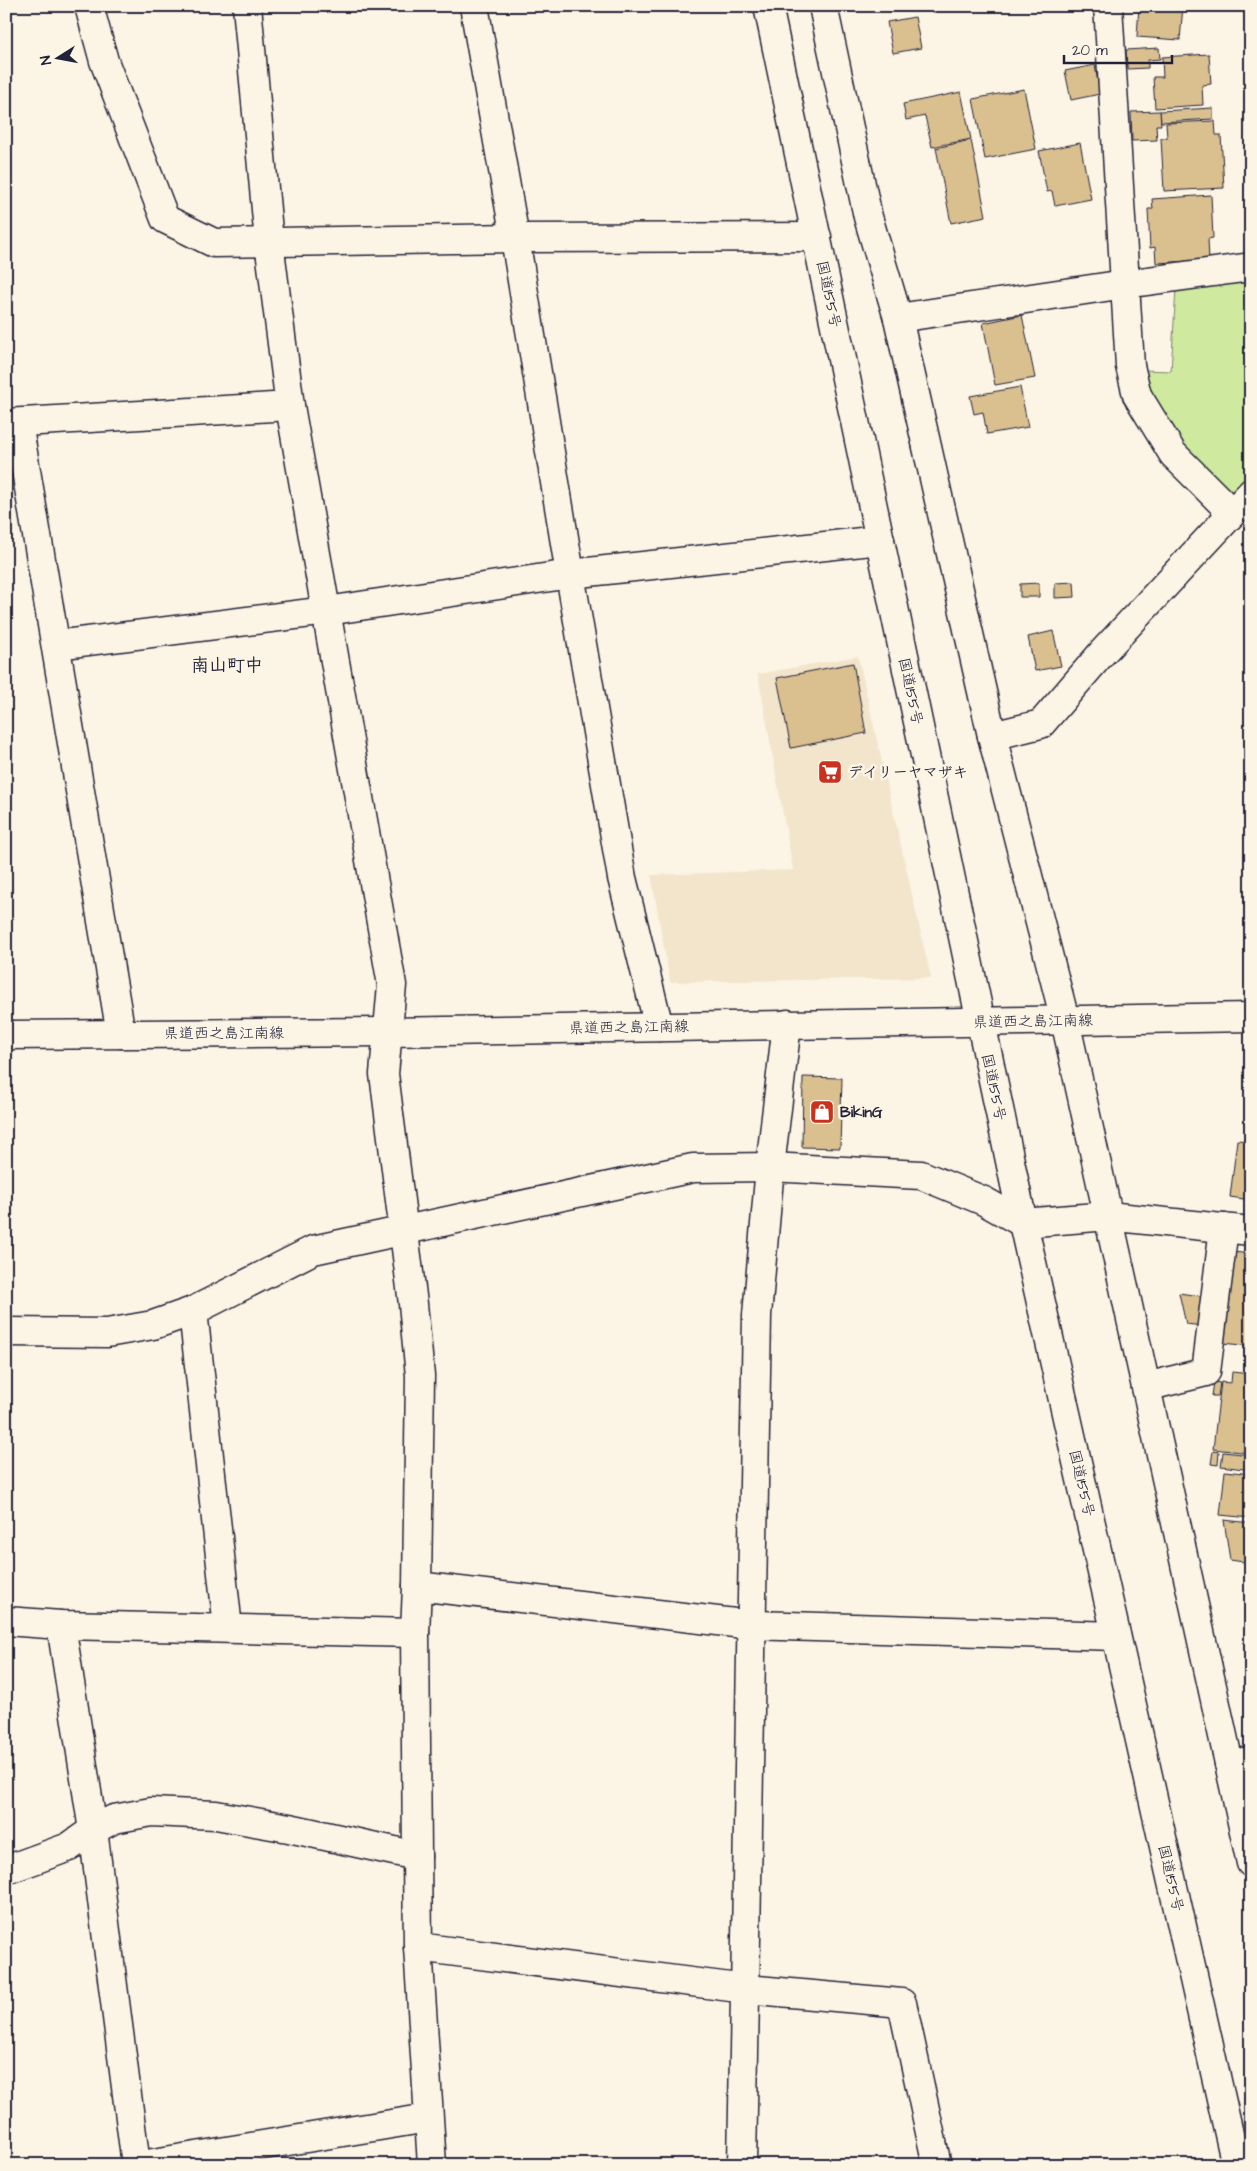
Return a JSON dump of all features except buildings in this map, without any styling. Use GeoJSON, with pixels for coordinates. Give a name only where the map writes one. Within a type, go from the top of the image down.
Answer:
{"type":"FeatureCollection","features":[{"type":"Feature","properties":{"kind":"main road"},"geometry":{"type":"LineString","coordinates":[[89,6],[104,61],[165,219],[214,243],[515,238],[817,237]]}},
{"type":"Feature","properties":{"kind":"main road"},"geometry":{"type":"LineString","coordinates":[[246,6],[269,242],[290,406],[392,985],[384,1074],[413,1304],[420,1376],[415,1633],[416,1856],[418,1947],[432,2165]]}},
{"type":"Feature","properties":{"kind":"main road"},"geometry":{"type":"LineString","coordinates":[[474,6],[515,238],[622,878],[660,1027]]}},
{"type":"Feature","properties":{"kind":"main road","name":"国道155号"},"geometry":{"type":"LineString","coordinates":[[768,6],[1023,1223],[1236,2165]]}},
{"type":"Feature","properties":{"kind":"main road"},"geometry":{"type":"LineString","coordinates":[[823,6],[868,217],[898,318],[992,736],[1065,1020],[1146,1387],[1240,1763],[1251,1863]]}},
{"type":"Feature","properties":{"kind":"main road"},"geometry":{"type":"LineString","coordinates":[[992,736],[1041,724],[1102,654],[1244,503],[1173,454],[1137,395],[1130,366],[1108,6]]}},
{"type":"Feature","properties":{"kind":"main road"},"geometry":{"type":"LineString","coordinates":[[898,318],[1125,284],[1251,268]]}},
{"type":"Feature","properties":{"kind":"main road"},"geometry":{"type":"LineString","coordinates":[[121,1034],[56,645],[12,423],[290,406]]}},
{"type":"Feature","properties":{"kind":"main road"},"geometry":{"type":"LineString","coordinates":[[56,645],[327,611],[570,574],[880,540]]}},
{"type":"Feature","properties":{"kind":"main road","name":"県道西之島江南線"},"geometry":{"type":"LineString","coordinates":[[6,1035],[388,1032],[1251,1017]]}},
{"type":"Feature","properties":{"kind":"main road"},"geometry":{"type":"LineString","coordinates":[[742,2165],[757,1315],[770,1167],[787,1024]]}},
{"type":"Feature","properties":{"kind":"main road"},"geometry":{"type":"LineString","coordinates":[[6,1332],[107,1333],[153,1325],[193,1311],[314,1250],[693,1168],[770,1167],[922,1175],[984,1201],[1023,1223],[1108,1216],[1251,1231]]}},
{"type":"Feature","properties":{"kind":"main road"},"geometry":{"type":"LineString","coordinates":[[1146,1387],[1206,1372],[1224,1228]]}},
{"type":"Feature","properties":{"kind":"main road"},"geometry":{"type":"LineString","coordinates":[[193,1311],[228,1628]]}},
{"type":"Feature","properties":{"kind":"main road"},"geometry":{"type":"LineString","coordinates":[[417,1586],[752,1625],[1116,1636]]}},
{"type":"Feature","properties":{"kind":"main road"},"geometry":{"type":"LineString","coordinates":[[6,1621],[61,1625],[415,1633]]}},
{"type":"Feature","properties":{"kind":"main road"},"geometry":{"type":"LineString","coordinates":[[61,1625],[93,1830],[136,2165]]}},
{"type":"Feature","properties":{"kind":"main road"},"geometry":{"type":"LineString","coordinates":[[6,1870],[69,1847],[93,1830],[114,1819],[151,1812],[216,1815],[289,1828],[416,1856]]}},
{"type":"Feature","properties":{"kind":"main road"},"geometry":{"type":"LineString","coordinates":[[418,1947],[746,1989],[902,2003],[937,2165]]}},
{"type":"Feature","properties":{"kind":"main road"},"geometry":{"type":"LineString","coordinates":[[141,2165],[428,2118]]}},
{"type":"Feature","properties":{"kind":"shaded area","name":"デイリーヤマザキ"},"geometry":{"type":"Polygon","coordinates":[[[858,656],[931,978],[670,982],[651,875],[793,870],[758,674],[858,656]]]}},
{"type":"Feature","properties":{"kind":"green space"},"geometry":{"type":"Polygon","coordinates":[[[1251,278],[1251,477],[1235,496],[1181,445],[1146,388],[1142,370],[1171,371],[1176,288],[1251,278]]]}},
{"type":"Feature","properties":{"kind":"place","name":"デイリーヤマザキ"},"geometry":{"type":"Point","coordinates":[830,772]}},
{"type":"Feature","properties":{"kind":"place","name":"BikinG"},"geometry":{"type":"Point","coordinates":[822,1112]}},
{"type":"Feature","properties":{"kind":"district","name":"南山町中"},"geometry":{"type":"Point","coordinates":[227,665]}}]}
